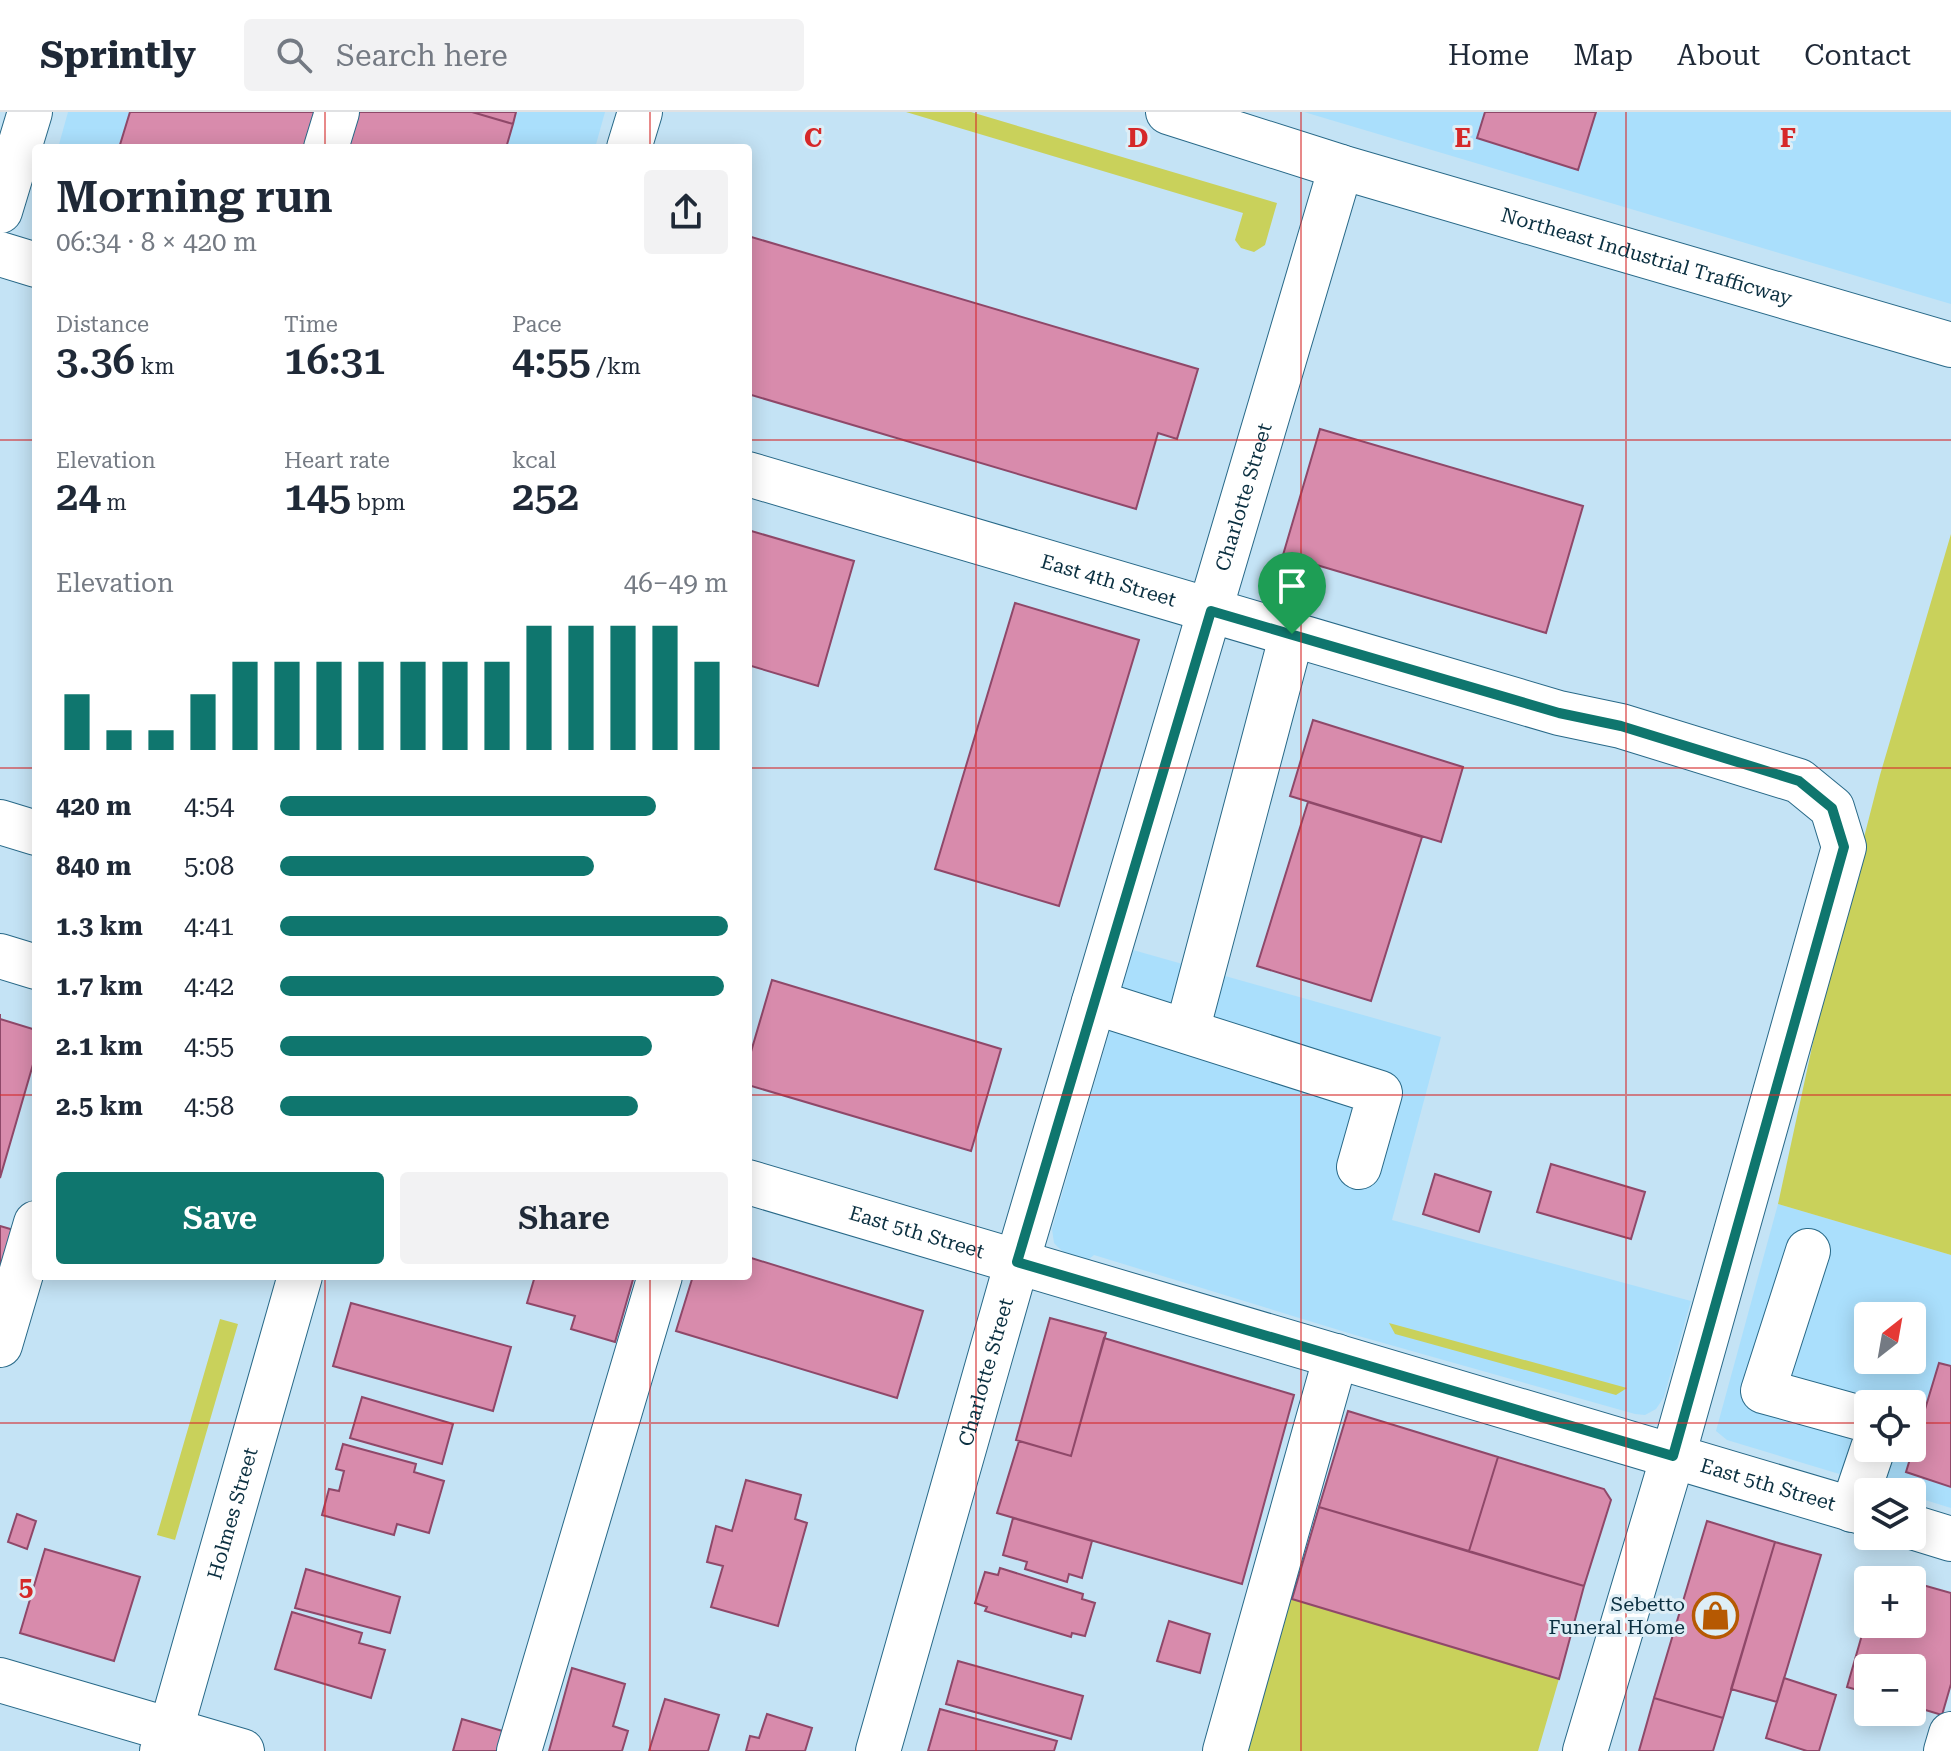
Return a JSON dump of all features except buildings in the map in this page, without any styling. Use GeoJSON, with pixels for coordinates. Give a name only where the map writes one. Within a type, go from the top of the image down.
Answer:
{"type":"FeatureCollection","features":[{"type":"Feature","properties":{"kind":"street"},"geometry":{"type":"LineString","coordinates":[[0,211],[30,112]]}},
{"type":"Feature","properties":{"kind":"street"},"geometry":{"type":"LineString","coordinates":[[327,144],[337,112]]}},
{"type":"Feature","properties":{"kind":"street"},"geometry":{"type":"LineString","coordinates":[[630,144],[640,112]]}},
{"type":"Feature","properties":{"kind":"street","name":"Northeast Industrial Trafficway"},"geometry":{"type":"LineString","coordinates":[[1168,112],[1341,167],[1951,345]]}},
{"type":"Feature","properties":{"kind":"street","name":"Charlotte Street"},"geometry":{"type":"LineString","coordinates":[[878,1751],[1017,1262],[1341,167]]}},
{"type":"Feature","properties":{"kind":"street"},"geometry":{"type":"LineString","coordinates":[[0,254],[32,264]]}},
{"type":"Feature","properties":{"kind":"street","name":"East 4th Street"},"geometry":{"type":"LineString","coordinates":[[752,475],[1559,713],[1621,726],[1799,781],[1832,808],[1844,847],[1673,1456]]}},
{"type":"Feature","properties":{"kind":"street"},"geometry":{"type":"LineString","coordinates":[[1187,1031],[1292,634]]}},
{"type":"Feature","properties":{"kind":"street"},"geometry":{"type":"LineString","coordinates":[[0,822],[32,832]]}},
{"type":"Feature","properties":{"kind":"street"},"geometry":{"type":"LineString","coordinates":[[0,956],[32,966]]}},
{"type":"Feature","properties":{"kind":"street"},"geometry":{"type":"LineString","coordinates":[[1094,1002],[1380,1093],[1359,1167]]}},
{"type":"Feature","properties":{"kind":"street","name":"East 5th Street"},"geometry":{"type":"LineString","coordinates":[[752,1183],[1854,1510]]}},
{"type":"Feature","properties":{"kind":"street"},"geometry":{"type":"LineString","coordinates":[[0,1345],[32,1237]]}},
{"type":"Feature","properties":{"kind":"street"},"geometry":{"type":"LineString","coordinates":[[1808,1251],[1763,1391],[1854,1416]]}},
{"type":"Feature","properties":{"kind":"street","name":"Holmes Street"},"geometry":{"type":"LineString","coordinates":[[166,1740],[299,1280]]}},
{"type":"Feature","properties":{"kind":"street"},"geometry":{"type":"LineString","coordinates":[[519,1751],[659,1280]]}},
{"type":"Feature","properties":{"kind":"street"},"geometry":{"type":"LineString","coordinates":[[1225,1751],[1336,1356]]}},
{"type":"Feature","properties":{"kind":"street"},"geometry":{"type":"LineString","coordinates":[[1585,1751],[1673,1456]]}},
{"type":"Feature","properties":{"kind":"street"},"geometry":{"type":"LineString","coordinates":[[1926,1531],[1951,1539]]}},
{"type":"Feature","properties":{"kind":"street"},"geometry":{"type":"LineString","coordinates":[[0,1680],[166,1740],[242,1751]]}},
{"type":"Feature","properties":{"kind":"street"},"geometry":{"type":"LineString","coordinates":[[1946,1751],[1951,1734]]}},
{"type":"Feature","properties":{"kind":"shaded area"},"geometry":{"type":"Polygon","coordinates":[[[68,112],[605,112],[596,144],[59,144],[68,112]]]}},
{"type":"Feature","properties":{"kind":"shaded area"},"geometry":{"type":"Polygon","coordinates":[[[1304,112],[1951,112],[1951,304],[1304,112]]]}},
{"type":"Feature","properties":{"kind":"shaded area"},"geometry":{"type":"Polygon","coordinates":[[[1133,950],[1441,1037],[1392,1220],[1691,1301],[1664,1397],[1656,1409],[1645,1415],[1635,1414],[1355,1335],[1094,1255],[1088,1260],[1066,1254],[1059,1248],[1054,1243],[1052,1229],[1133,950]]]}},
{"type":"Feature","properties":{"kind":"shaded area"},"geometry":{"type":"Polygon","coordinates":[[[1778,1204],[1951,1255],[1951,1508],[1926,1500],[1926,1478],[1854,1478],[1727,1440],[1716,1431],[1778,1204]]]}},
{"type":"Feature","properties":{"kind":"green space"},"geometry":{"type":"Polygon","coordinates":[[[906,112],[971,112],[1277,203],[1265,245],[1254,252],[1241,248],[1235,240],[1243,213],[906,112]]]}},
{"type":"Feature","properties":{"kind":"green space"},"geometry":{"type":"Polygon","coordinates":[[[1951,534],[1951,1255],[1778,1204],[1822,1001],[1880,775],[1951,534]]]}},
{"type":"Feature","properties":{"kind":"green space"},"geometry":{"type":"Polygon","coordinates":[[[220,1319],[238,1324],[175,1540],[157,1535],[220,1319]]]}},
{"type":"Feature","properties":{"kind":"green space"},"geometry":{"type":"Polygon","coordinates":[[[1389,1323],[1627,1388],[1616,1395],[1395,1334],[1389,1323]]]}},
{"type":"Feature","properties":{"kind":"green space"},"geometry":{"type":"Polygon","coordinates":[[[1289,1598],[1559,1679],[1538,1751],[1248,1751],[1289,1598]]]}},
{"type":"Feature","properties":{"kind":"place","name":"Sebetto Funeral Home"},"geometry":{"type":"Point","coordinates":[1716,1615]}},
{"type":"Feature","properties":{"kind":"route"},"geometry":{"type":"LineString","coordinates":[[1211,611],[1292,634],[1559,713],[1621,726],[1799,781],[1832,808],[1844,847],[1673,1456],[1017,1262],[1211,611]]}}]}
